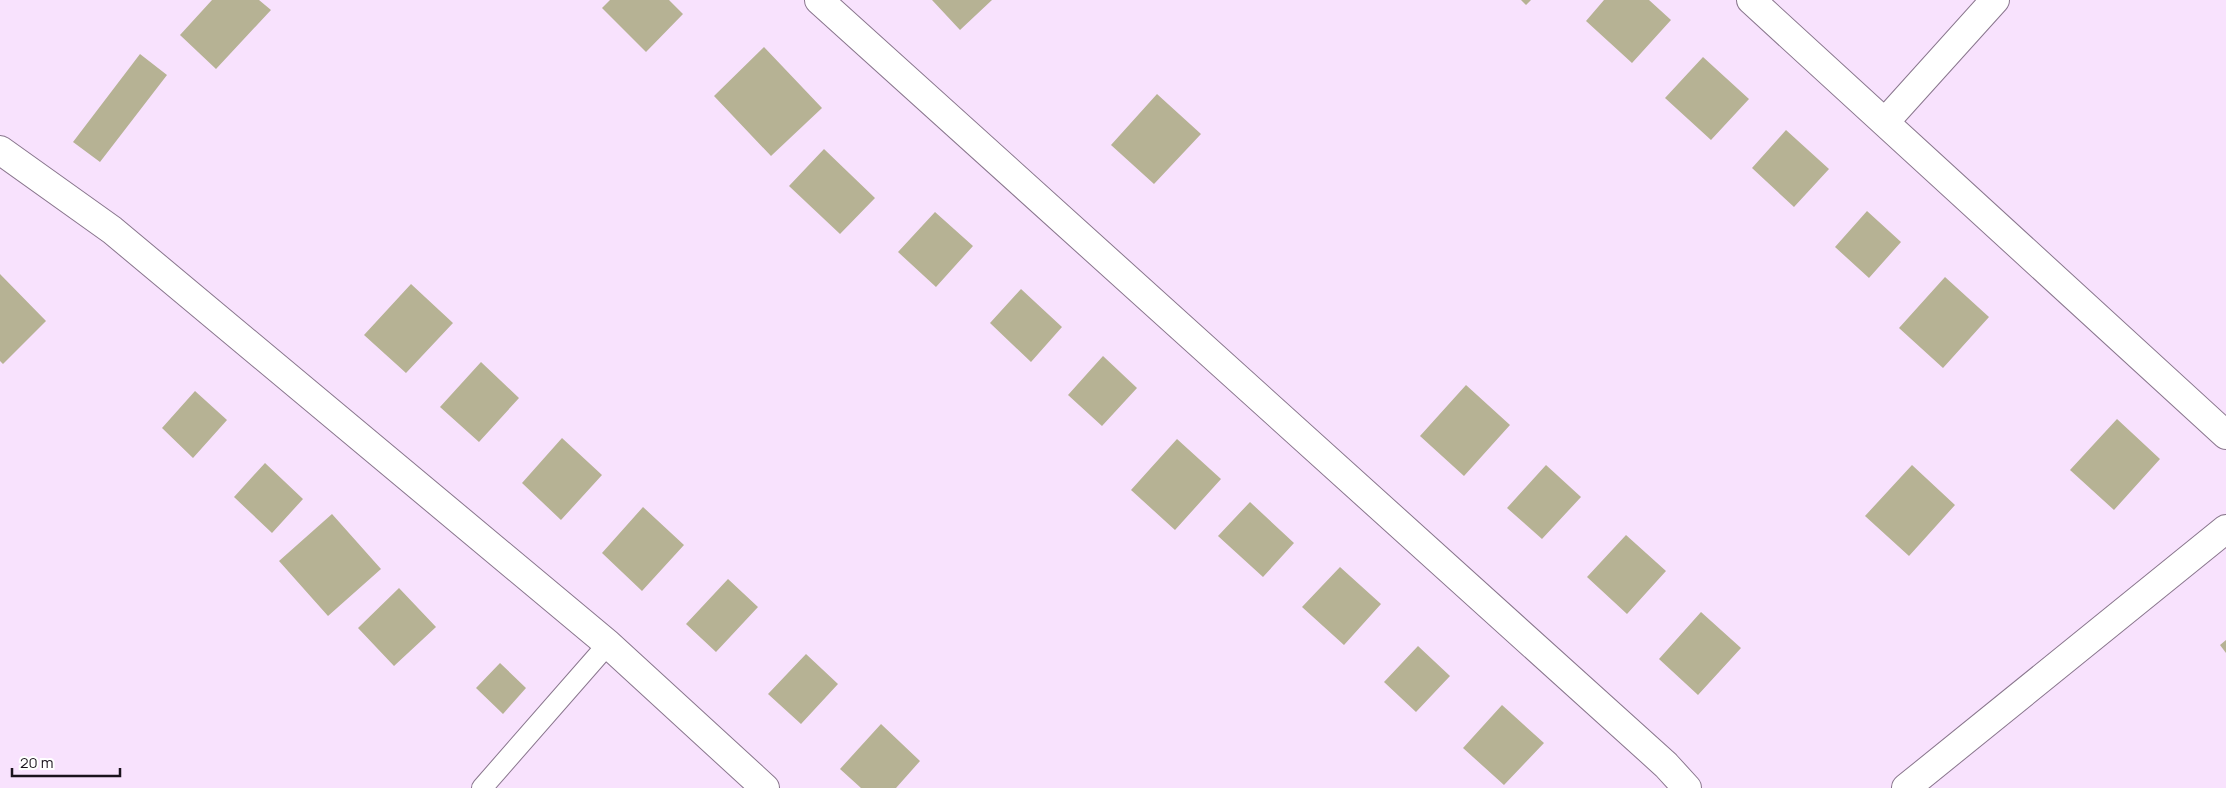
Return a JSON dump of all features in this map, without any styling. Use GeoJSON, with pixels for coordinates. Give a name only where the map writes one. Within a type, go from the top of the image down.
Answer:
{"type":"FeatureCollection","features":[{"type":"Feature","properties":{"kind":"street"},"geometry":{"type":"LineString","coordinates":[[819,0],[1666,765],[1687,788]]}},
{"type":"Feature","properties":{"kind":"street"},"geometry":{"type":"LineString","coordinates":[[1751,0],[2226,435]]}},
{"type":"Feature","properties":{"kind":"street"},"geometry":{"type":"LineString","coordinates":[[1885,122],[1994,0]]}},
{"type":"Feature","properties":{"kind":"street"},"geometry":{"type":"LineString","coordinates":[[0,150],[112,230],[608,644],[765,788]]}},
{"type":"Feature","properties":{"kind":"street"},"geometry":{"type":"LineString","coordinates":[[1906,788],[2226,529]]}},
{"type":"Feature","properties":{"kind":"lane"},"geometry":{"type":"LineString","coordinates":[[482,788],[608,644]]}},
{"type":"Feature","properties":{"kind":"building"},"geometry":{"type":"Polygon","coordinates":[[[212,0],[259,0],[271,10],[216,69],[180,35],[212,0]]]}},
{"type":"Feature","properties":{"kind":"building"},"geometry":{"type":"Polygon","coordinates":[[[610,0],[669,0],[683,14],[646,52],[602,8],[610,0]]]}},
{"type":"Feature","properties":{"kind":"building"},"geometry":{"type":"Polygon","coordinates":[[[932,0],[992,0],[960,30],[932,0]]]}},
{"type":"Feature","properties":{"kind":"building"},"geometry":{"type":"Polygon","coordinates":[[[1521,0],[1531,0],[1526,5],[1521,0]]]}},
{"type":"Feature","properties":{"kind":"building"},"geometry":{"type":"Polygon","coordinates":[[[1604,0],[1649,0],[1671,20],[1632,63],[1586,21],[1604,0]]]}},
{"type":"Feature","properties":{"kind":"building"},"geometry":{"type":"Polygon","coordinates":[[[764,47],[822,108],[771,156],[714,96],[764,47]]]}},
{"type":"Feature","properties":{"kind":"building"},"geometry":{"type":"Polygon","coordinates":[[[140,54],[167,75],[100,162],[73,142],[140,54]]]}},
{"type":"Feature","properties":{"kind":"building"},"geometry":{"type":"Polygon","coordinates":[[[1703,57],[1749,99],[1711,140],[1665,98],[1703,57]]]}},
{"type":"Feature","properties":{"kind":"building"},"geometry":{"type":"Polygon","coordinates":[[[1157,94],[1201,134],[1154,184],[1111,145],[1157,94]]]}},
{"type":"Feature","properties":{"kind":"building"},"geometry":{"type":"Polygon","coordinates":[[[1786,130],[1829,169],[1794,207],[1752,168],[1786,130]]]}},
{"type":"Feature","properties":{"kind":"building"},"geometry":{"type":"Polygon","coordinates":[[[824,149],[875,198],[840,234],[789,186],[824,149]]]}},
{"type":"Feature","properties":{"kind":"building"},"geometry":{"type":"Polygon","coordinates":[[[1867,211],[1901,242],[1869,278],[1835,247],[1867,211]]]}},
{"type":"Feature","properties":{"kind":"building"},"geometry":{"type":"Polygon","coordinates":[[[935,212],[973,246],[936,287],[898,252],[935,212]]]}},
{"type":"Feature","properties":{"kind":"building"},"geometry":{"type":"Polygon","coordinates":[[[0,274],[46,321],[3,364],[0,361],[0,274]]]}},
{"type":"Feature","properties":{"kind":"building"},"geometry":{"type":"Polygon","coordinates":[[[1945,277],[1989,317],[1943,368],[1899,328],[1945,277]]]}},
{"type":"Feature","properties":{"kind":"building"},"geometry":{"type":"Polygon","coordinates":[[[411,284],[453,323],[406,373],[364,335],[411,284]]]}},
{"type":"Feature","properties":{"kind":"building"},"geometry":{"type":"Polygon","coordinates":[[[1021,289],[1062,327],[1031,362],[990,323],[1021,289]]]}},
{"type":"Feature","properties":{"kind":"building"},"geometry":{"type":"Polygon","coordinates":[[[1103,356],[1137,388],[1102,426],[1068,395],[1103,356]]]}},
{"type":"Feature","properties":{"kind":"building"},"geometry":{"type":"Polygon","coordinates":[[[481,362],[519,398],[479,442],[440,407],[481,362]]]}},
{"type":"Feature","properties":{"kind":"building"},"geometry":{"type":"Polygon","coordinates":[[[1466,385],[1510,425],[1464,476],[1420,436],[1466,385]]]}},
{"type":"Feature","properties":{"kind":"building"},"geometry":{"type":"Polygon","coordinates":[[[195,391],[227,420],[193,458],[162,428],[195,391]]]}},
{"type":"Feature","properties":{"kind":"building"},"geometry":{"type":"Polygon","coordinates":[[[2117,419],[2160,459],[2114,510],[2070,470],[2117,419]]]}},
{"type":"Feature","properties":{"kind":"building"},"geometry":{"type":"Polygon","coordinates":[[[562,438],[602,475],[561,520],[522,483],[562,438]]]}},
{"type":"Feature","properties":{"kind":"building"},"geometry":{"type":"Polygon","coordinates":[[[1177,439],[1221,479],[1175,530],[1131,490],[1177,439]]]}},
{"type":"Feature","properties":{"kind":"building"},"geometry":{"type":"Polygon","coordinates":[[[265,463],[303,499],[272,533],[234,497],[265,463]]]}},
{"type":"Feature","properties":{"kind":"building"},"geometry":{"type":"Polygon","coordinates":[[[1546,465],[1581,497],[1542,539],[1507,508],[1546,465]]]}},
{"type":"Feature","properties":{"kind":"building"},"geometry":{"type":"Polygon","coordinates":[[[1912,465],[1955,505],[1909,556],[1865,516],[1912,465]]]}},
{"type":"Feature","properties":{"kind":"building"},"geometry":{"type":"Polygon","coordinates":[[[1250,502],[1294,543],[1263,577],[1218,536],[1250,502]]]}},
{"type":"Feature","properties":{"kind":"building"},"geometry":{"type":"Polygon","coordinates":[[[643,507],[684,545],[642,591],[602,553],[643,507]]]}},
{"type":"Feature","properties":{"kind":"building"},"geometry":{"type":"Polygon","coordinates":[[[332,514],[381,569],[328,616],[279,561],[332,514]]]}},
{"type":"Feature","properties":{"kind":"building"},"geometry":{"type":"Polygon","coordinates":[[[1626,535],[1666,571],[1627,614],[1587,577],[1626,535]]]}},
{"type":"Feature","properties":{"kind":"building"},"geometry":{"type":"Polygon","coordinates":[[[1340,567],[1381,604],[1344,645],[1302,607],[1340,567]]]}},
{"type":"Feature","properties":{"kind":"building"},"geometry":{"type":"Polygon","coordinates":[[[728,579],[758,607],[716,652],[686,624],[728,579]]]}},
{"type":"Feature","properties":{"kind":"building"},"geometry":{"type":"Polygon","coordinates":[[[399,588],[436,627],[394,666],[358,628],[399,588]]]}},
{"type":"Feature","properties":{"kind":"building"},"geometry":{"type":"Polygon","coordinates":[[[1701,612],[1741,648],[1698,695],[1659,659],[1701,612]]]}},
{"type":"Feature","properties":{"kind":"building"},"geometry":{"type":"Polygon","coordinates":[[[2226,640],[2226,653],[2220,645],[2226,640]]]}},
{"type":"Feature","properties":{"kind":"building"},"geometry":{"type":"Polygon","coordinates":[[[1418,646],[1450,676],[1416,712],[1384,682],[1418,646]]]}},
{"type":"Feature","properties":{"kind":"building"},"geometry":{"type":"Polygon","coordinates":[[[806,654],[838,684],[801,724],[768,694],[806,654]]]}},
{"type":"Feature","properties":{"kind":"building"},"geometry":{"type":"Polygon","coordinates":[[[500,663],[526,688],[503,714],[476,688],[500,663]]]}},
{"type":"Feature","properties":{"kind":"building"},"geometry":{"type":"Polygon","coordinates":[[[1502,705],[1544,743],[1504,785],[1463,748],[1502,705]]]}},
{"type":"Feature","properties":{"kind":"building"},"geometry":{"type":"Polygon","coordinates":[[[881,724],[920,761],[896,788],[861,788],[840,769],[881,724]]]}}]}
